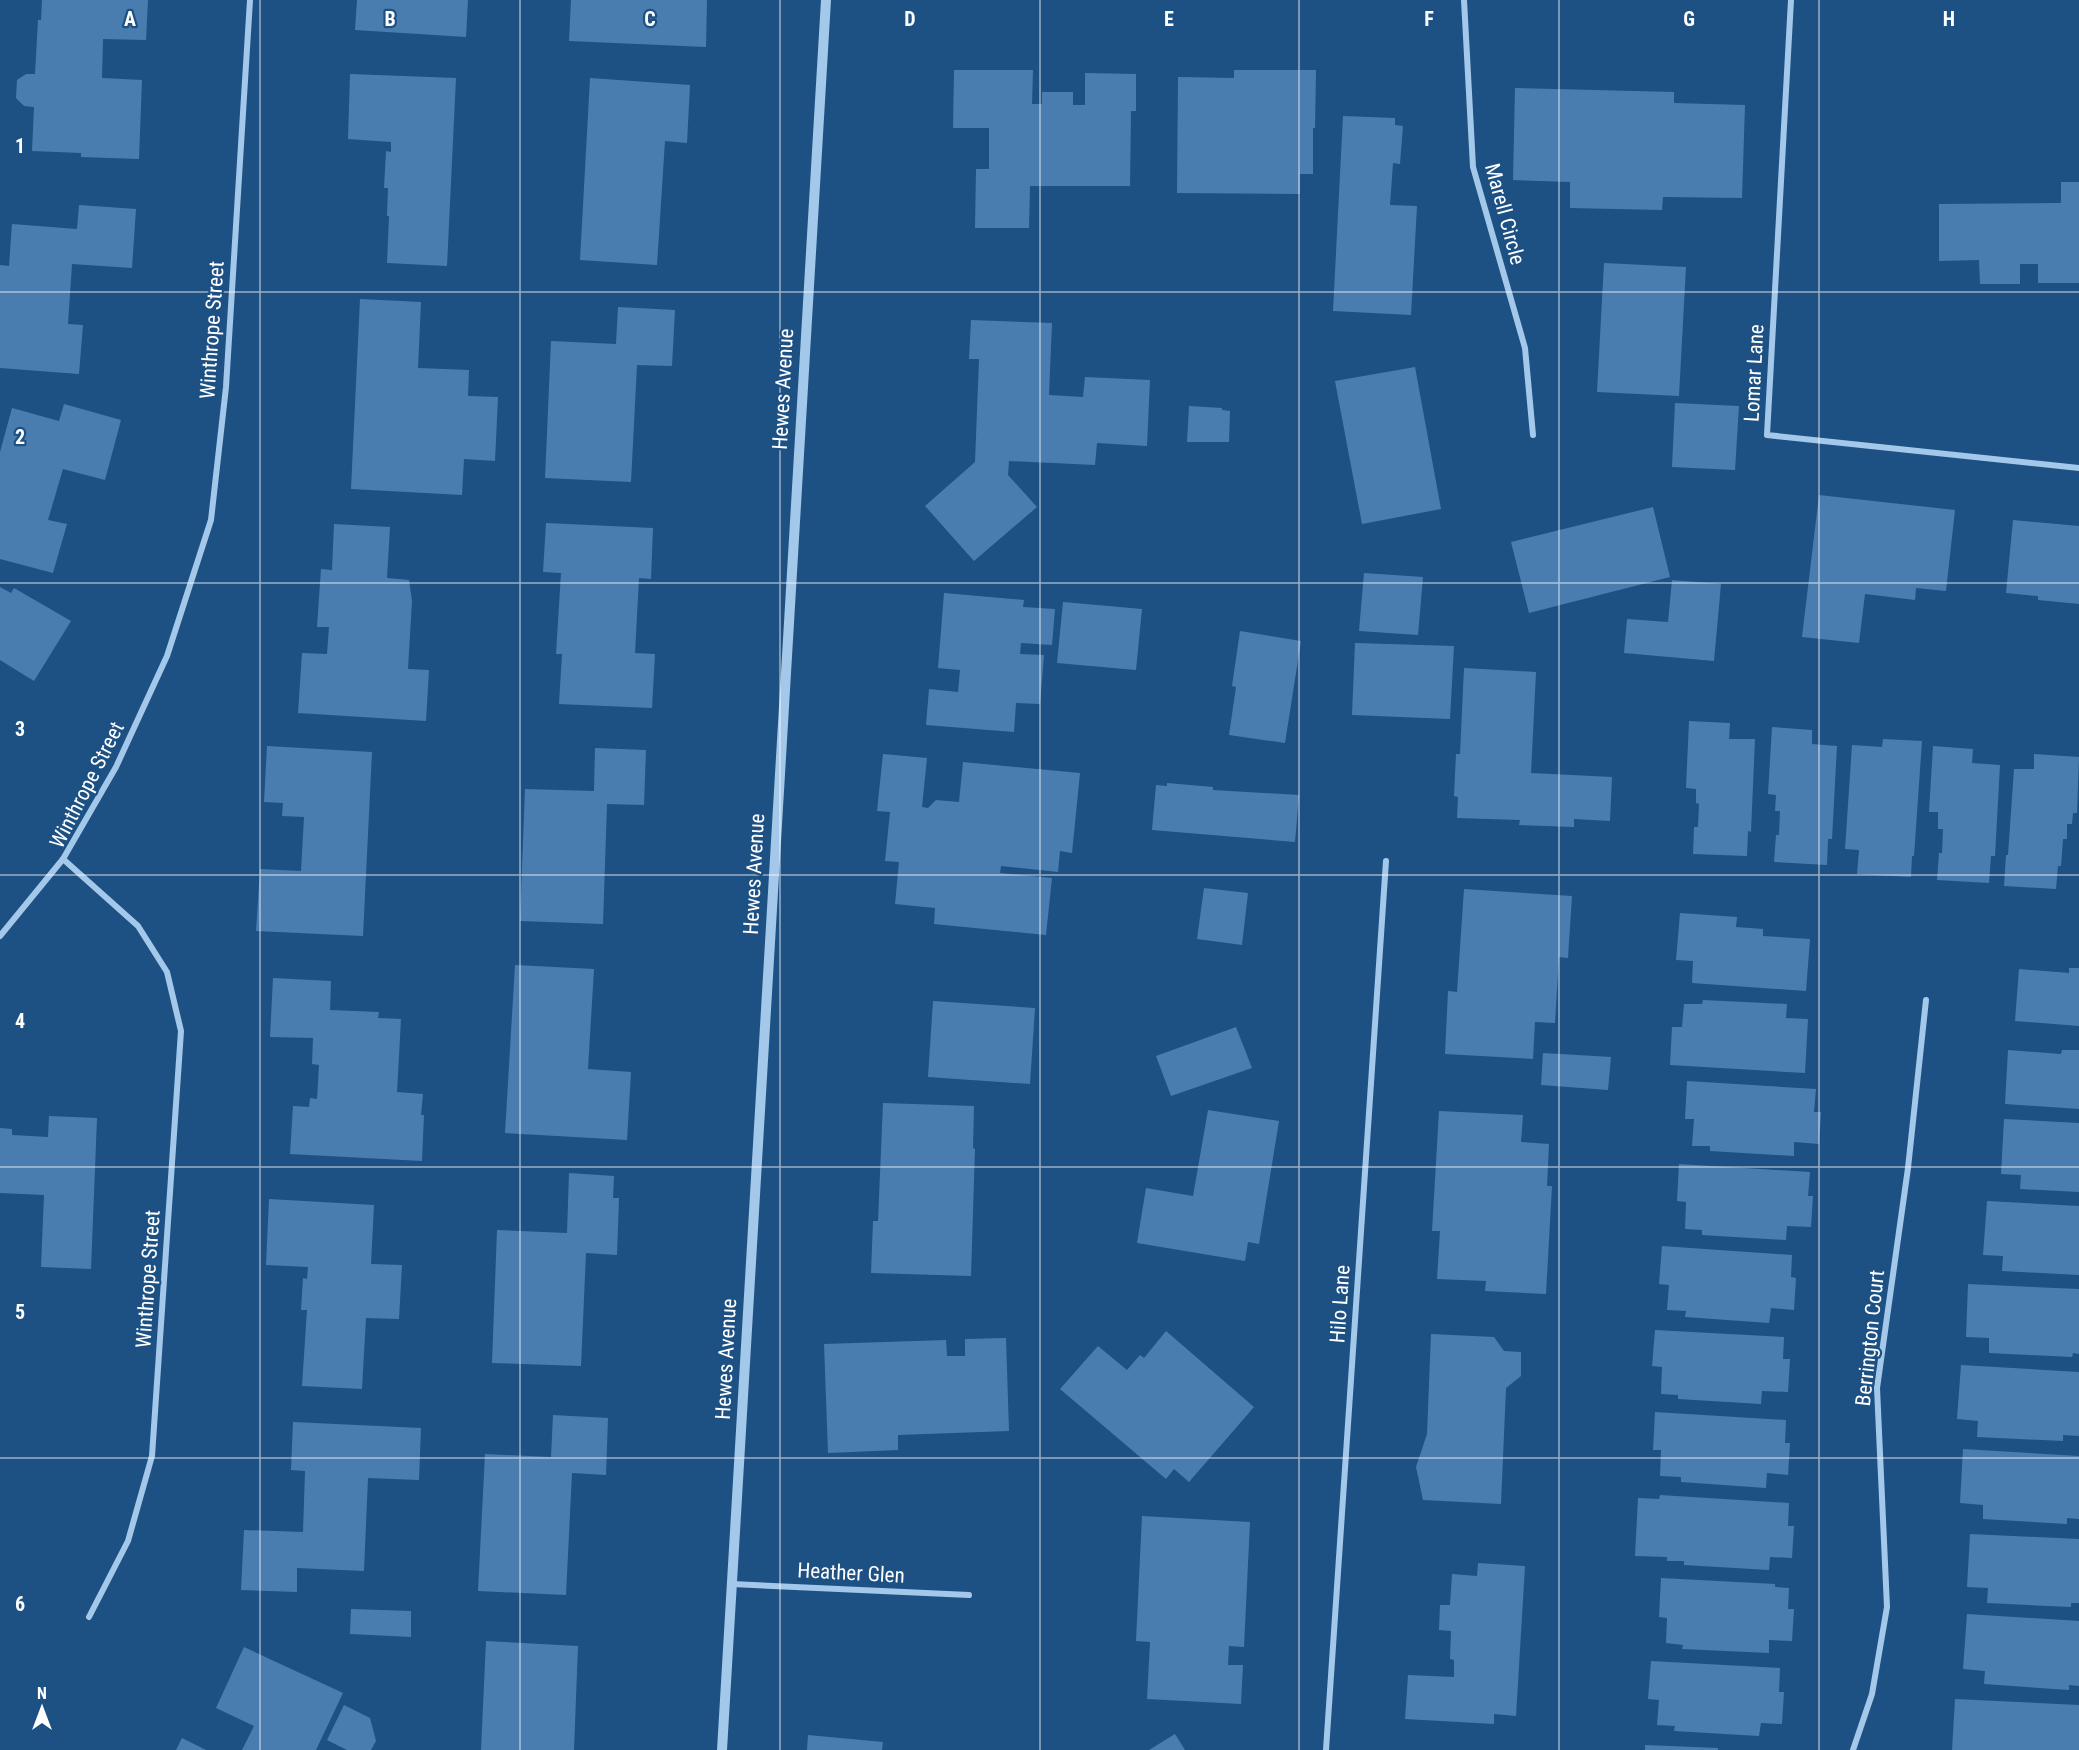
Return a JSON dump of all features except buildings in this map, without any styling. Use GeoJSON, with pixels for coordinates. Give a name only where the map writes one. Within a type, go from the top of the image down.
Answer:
{"type":"FeatureCollection","features":[{"type":"Feature","properties":{"kind":"street","name":"Winthrope Street"},"geometry":{"type":"LineString","coordinates":[[89,1617],[128,1541],[152,1456],[181,1030],[167,972],[138,926],[63,859],[116,767],[167,656],[211,520],[226,387],[250,0]]}},
{"type":"Feature","properties":{"kind":"street","name":"Hewes Avenue"},"geometry":{"type":"LineString","coordinates":[[722,1750],[826,0]]}},
{"type":"Feature","properties":{"kind":"street","name":"Marell Circle"},"geometry":{"type":"LineString","coordinates":[[1464,0],[1473,167],[1525,348],[1533,435]]}},
{"type":"Feature","properties":{"kind":"street","name":"Lomar Lane"},"geometry":{"type":"LineString","coordinates":[[1791,0],[1767,435],[2079,468]]}},
{"type":"Feature","properties":{"kind":"street"},"geometry":{"type":"LineString","coordinates":[[0,936],[63,859]]}},
{"type":"Feature","properties":{"kind":"street","name":"Hilo Lane"},"geometry":{"type":"LineString","coordinates":[[1326,1750],[1386,861]]}},
{"type":"Feature","properties":{"kind":"street","name":"Berrington Court"},"geometry":{"type":"LineString","coordinates":[[1853,1750],[1872,1694],[1887,1606],[1877,1388],[1908,1168],[1926,1000]]}},
{"type":"Feature","properties":{"kind":"street","name":"Heather Glen"},"geometry":{"type":"LineString","coordinates":[[732,1584],[969,1595]]}}]}
